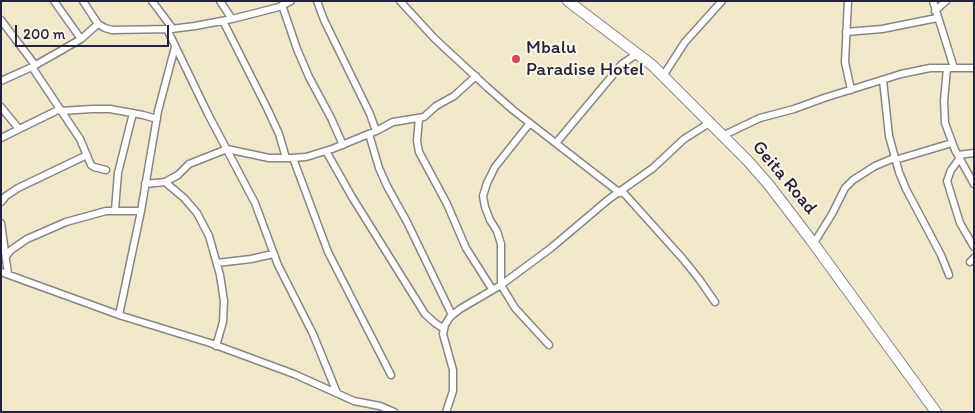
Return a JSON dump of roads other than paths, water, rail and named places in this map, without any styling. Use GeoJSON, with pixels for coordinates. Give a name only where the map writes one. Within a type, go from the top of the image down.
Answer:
{"type":"FeatureCollection","features":[{"type":"Feature","properties":{"kind":"highway","name":"Geita Road"},"geometry":{"type":"LineString","coordinates":[[568,1],[579,5],[663,76],[724,135],[769,185],[814,243],[936,412]]}},
{"type":"Feature","properties":{"kind":"street"},"geometry":{"type":"LineString","coordinates":[[54,1],[81,39]]}},
{"type":"Feature","properties":{"kind":"street"},"geometry":{"type":"LineString","coordinates":[[83,1],[98,24],[112,30],[170,29],[223,21],[286,3],[297,49],[309,78],[332,118],[343,145]]}},
{"type":"Feature","properties":{"kind":"street"},"geometry":{"type":"LineString","coordinates":[[152,1],[170,29],[175,47],[255,203],[263,221],[273,254],[313,334],[337,393]]}},
{"type":"Feature","properties":{"kind":"street"},"geometry":{"type":"LineString","coordinates":[[220,1],[232,19]]}},
{"type":"Feature","properties":{"kind":"street"},"geometry":{"type":"LineString","coordinates":[[317,1],[324,20],[370,114],[376,131]]}},
{"type":"Feature","properties":{"kind":"street"},"geometry":{"type":"LineString","coordinates":[[400,1],[435,38],[530,123],[621,192],[688,266],[715,302]]}},
{"type":"Feature","properties":{"kind":"street"},"geometry":{"type":"LineString","coordinates":[[663,76],[685,42],[722,1]]}},
{"type":"Feature","properties":{"kind":"street"},"geometry":{"type":"LineString","coordinates":[[848,1],[845,62],[851,90]]}},
{"type":"Feature","properties":{"kind":"street"},"geometry":{"type":"LineString","coordinates":[[933,1],[951,68],[944,100],[945,123],[952,143],[974,184]]}},
{"type":"Feature","properties":{"kind":"street"},"geometry":{"type":"LineString","coordinates":[[846,32],[882,28],[936,14],[946,1]]}},
{"type":"Feature","properties":{"kind":"street"},"geometry":{"type":"LineString","coordinates":[[1,20],[34,66],[80,139],[91,165],[106,170]]}},
{"type":"Feature","properties":{"kind":"street"},"geometry":{"type":"LineString","coordinates":[[223,21],[279,134],[328,252],[391,375]]}},
{"type":"Feature","properties":{"kind":"street"},"geometry":{"type":"LineString","coordinates":[[1,81],[34,66],[81,39],[98,24]]}},
{"type":"Feature","properties":{"kind":"street"},"geometry":{"type":"LineString","coordinates":[[119,315],[141,211],[157,119],[175,47]]}},
{"type":"Feature","properties":{"kind":"street"},"geometry":{"type":"LineString","coordinates":[[556,143],[622,64],[638,54]]}},
{"type":"Feature","properties":{"kind":"street"},"geometry":{"type":"LineString","coordinates":[[724,135],[760,118],[794,110],[883,80],[930,68],[974,68]]}},
{"type":"Feature","properties":{"kind":"street"},"geometry":{"type":"LineString","coordinates":[[145,184],[165,182],[178,175],[189,164],[226,149],[269,158],[289,158],[306,157],[343,145],[392,122],[419,118],[454,96],[476,76]]}},
{"type":"Feature","properties":{"kind":"street"},"geometry":{"type":"LineString","coordinates":[[883,80],[889,136],[895,159],[906,189],[941,255],[949,275]]}},
{"type":"Feature","properties":{"kind":"street"},"geometry":{"type":"LineString","coordinates":[[1,107],[19,129]]}},
{"type":"Feature","properties":{"kind":"street"},"geometry":{"type":"LineString","coordinates":[[1,138],[61,110],[110,109],[157,119]]}},
{"type":"Feature","properties":{"kind":"street"},"geometry":{"type":"LineString","coordinates":[[115,210],[118,173],[133,113]]}},
{"type":"Feature","properties":{"kind":"street"},"geometry":{"type":"LineString","coordinates":[[419,118],[416,141],[419,152],[447,204],[466,248],[492,289]]}},
{"type":"Feature","properties":{"kind":"street"},"geometry":{"type":"LineString","coordinates":[[446,412],[453,391],[453,370],[443,334],[445,325],[452,315],[501,285],[551,248],[609,200],[653,168],[684,139],[711,122]]}},
{"type":"Feature","properties":{"kind":"street"},"geometry":{"type":"LineString","coordinates":[[530,123],[495,167],[483,196],[485,207],[501,244],[501,285],[515,308],[549,345]]}},
{"type":"Feature","properties":{"kind":"street"},"geometry":{"type":"LineString","coordinates":[[369,134],[379,168],[387,186],[407,222],[452,315]]}},
{"type":"Feature","properties":{"kind":"street"},"geometry":{"type":"LineString","coordinates":[[814,243],[845,188],[854,180],[875,166],[952,143]]}},
{"type":"Feature","properties":{"kind":"street"},"geometry":{"type":"LineString","coordinates":[[326,150],[352,197],[425,314],[435,324],[444,329]]}},
{"type":"Feature","properties":{"kind":"street"},"geometry":{"type":"LineString","coordinates":[[959,156],[974,153]]}},
{"type":"Feature","properties":{"kind":"street"},"geometry":{"type":"LineString","coordinates":[[1,202],[18,188],[87,155]]}},
{"type":"Feature","properties":{"kind":"street"},"geometry":{"type":"LineString","coordinates":[[959,156],[947,181],[960,222],[974,247]]}},
{"type":"Feature","properties":{"kind":"street"},"geometry":{"type":"LineString","coordinates":[[165,182],[184,198],[197,213],[209,236],[217,263],[224,302],[223,322],[216,346]]}},
{"type":"Feature","properties":{"kind":"street"},"geometry":{"type":"LineString","coordinates":[[6,256],[11,250],[27,239],[45,230],[85,216],[115,210],[141,211]]}},
{"type":"Feature","properties":{"kind":"street"},"geometry":{"type":"LineString","coordinates":[[1,223],[6,256],[4,273],[119,315],[216,346],[294,374],[354,401],[380,406],[394,412]]}},
{"type":"Feature","properties":{"kind":"street"},"geometry":{"type":"LineString","coordinates":[[217,263],[273,254]]}},
{"type":"Feature","properties":{"kind":"place","name":"Mbalu Paradise Hotel"},"geometry":{"type":"Point","coordinates":[516,59]}}]}
